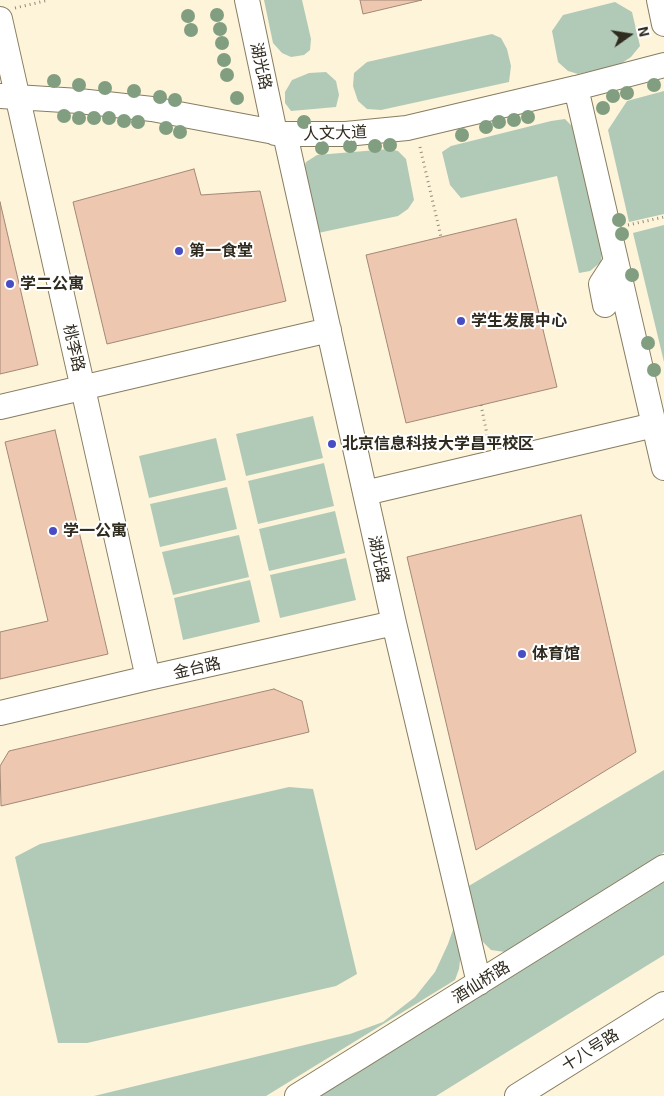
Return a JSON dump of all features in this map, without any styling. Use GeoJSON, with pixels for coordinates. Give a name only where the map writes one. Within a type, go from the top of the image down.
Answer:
{"type":"FeatureCollection","features":[{"type":"Feature","properties":{"kind":"street","name":"湖光路"},"geometry":{"type":"LineString","coordinates":[[247,0],[329,330],[394,623],[479,983]]}},
{"type":"Feature","properties":{"kind":"street"},"geometry":{"type":"LineString","coordinates":[[659,0],[664,24]]}},
{"type":"Feature","properties":{"kind":"street","name":"桃李路"},"geometry":{"type":"LineString","coordinates":[[4,14],[9,97],[83,387],[148,678]]}},
{"type":"Feature","properties":{"kind":"street","name":"人文大道"},"geometry":{"type":"LineString","coordinates":[[9,97],[78,101],[152,109],[280,133],[346,134],[407,128],[576,88],[664,64]]}},
{"type":"Feature","properties":{"kind":"street"},"geometry":{"type":"LineString","coordinates":[[576,88],[664,468]]}},
{"type":"Feature","properties":{"kind":"street"},"geometry":{"type":"LineString","coordinates":[[605,305],[601,284],[616,261]]}},
{"type":"Feature","properties":{"kind":"street"},"geometry":{"type":"LineString","coordinates":[[0,407],[329,330]]}},
{"type":"Feature","properties":{"kind":"street"},"geometry":{"type":"LineString","coordinates":[[365,493],[654,425]]}},
{"type":"Feature","properties":{"kind":"street","name":"金台路"},"geometry":{"type":"LineString","coordinates":[[0,713],[394,623]]}},
{"type":"Feature","properties":{"kind":"street","name":"酒仙桥路"},"geometry":{"type":"LineString","coordinates":[[297,1096],[664,867]]}},
{"type":"Feature","properties":{"kind":"street","name":"十八号路"},"geometry":{"type":"LineString","coordinates":[[517,1096],[664,1004]]}},
{"type":"Feature","properties":{"kind":"path"},"geometry":{"type":"LineString","coordinates":[[4,14],[49,0]]}},
{"type":"Feature","properties":{"kind":"path"},"geometry":{"type":"LineString","coordinates":[[416,126],[441,237]]}},
{"type":"Feature","properties":{"kind":"path"},"geometry":{"type":"LineString","coordinates":[[609,230],[664,217]]}},
{"type":"Feature","properties":{"kind":"path"},"geometry":{"type":"LineString","coordinates":[[481,406],[494,463]]}},
{"type":"Feature","properties":{"kind":"green space"},"geometry":{"type":"Polygon","coordinates":[[[264,0],[302,0],[311,39],[310,50],[304,55],[291,57],[282,53],[273,43],[264,0]]]}},
{"type":"Feature","properties":{"kind":"green space"},"geometry":{"type":"Polygon","coordinates":[[[615,2],[632,12],[640,46],[631,57],[619,65],[578,74],[568,71],[558,62],[552,31],[563,15],[615,2]]]}},
{"type":"Feature","properties":{"kind":"green space"},"geometry":{"type":"Polygon","coordinates":[[[492,34],[501,38],[507,49],[511,66],[509,82],[381,110],[367,109],[358,101],[353,86],[354,73],[367,62],[492,34]]]}},
{"type":"Feature","properties":{"kind":"green space"},"geometry":{"type":"Polygon","coordinates":[[[326,72],[336,81],[339,95],[336,107],[291,111],[285,103],[285,92],[292,80],[309,73],[326,72]]]}},
{"type":"Feature","properties":{"kind":"green space"},"geometry":{"type":"Polygon","coordinates":[[[664,91],[664,214],[629,222],[608,130],[627,101],[664,91]]]}},
{"type":"Feature","properties":{"kind":"green space"},"geometry":{"type":"Polygon","coordinates":[[[565,119],[572,126],[602,253],[601,262],[590,271],[579,273],[557,176],[461,198],[450,185],[442,152],[451,146],[565,119]]]}},
{"type":"Feature","properties":{"kind":"green space"},"geometry":{"type":"Polygon","coordinates":[[[389,149],[398,151],[406,159],[414,200],[408,209],[398,216],[318,233],[302,174],[306,162],[317,155],[389,149]]]}},
{"type":"Feature","properties":{"kind":"green space"},"geometry":{"type":"Polygon","coordinates":[[[664,225],[664,362],[633,233],[664,225]]]}},
{"type":"Feature","properties":{"kind":"green space"},"geometry":{"type":"Polygon","coordinates":[[[313,416],[323,458],[246,476],[236,434],[313,416]]]}},
{"type":"Feature","properties":{"kind":"green space"},"geometry":{"type":"Polygon","coordinates":[[[216,438],[226,480],[149,498],[139,456],[216,438]]]}},
{"type":"Feature","properties":{"kind":"green space"},"geometry":{"type":"Polygon","coordinates":[[[324,463],[334,506],[258,524],[248,481],[324,463]]]}},
{"type":"Feature","properties":{"kind":"green space"},"geometry":{"type":"Polygon","coordinates":[[[227,487],[237,529],[160,547],[150,504],[227,487]]]}},
{"type":"Feature","properties":{"kind":"green space"},"geometry":{"type":"Polygon","coordinates":[[[335,511],[345,553],[269,571],[259,529],[335,511]]]}},
{"type":"Feature","properties":{"kind":"green space"},"geometry":{"type":"Polygon","coordinates":[[[239,535],[249,577],[173,595],[162,552],[239,535]]]}},
{"type":"Feature","properties":{"kind":"green space"},"geometry":{"type":"Polygon","coordinates":[[[346,558],[356,600],[280,618],[270,575],[346,558]]]}},
{"type":"Feature","properties":{"kind":"green space"},"geometry":{"type":"Polygon","coordinates":[[[250,580],[260,622],[183,640],[174,598],[250,580]]]}},
{"type":"Feature","properties":{"kind":"green space"},"geometry":{"type":"Polygon","coordinates":[[[664,770],[663,853],[505,952],[491,950],[483,942],[477,931],[467,887],[664,770]]]}},
{"type":"Feature","properties":{"kind":"green space"},"geometry":{"type":"Polygon","coordinates":[[[289,787],[313,789],[357,974],[336,986],[87,1043],[58,1043],[15,857],[40,844],[289,787]]]}},
{"type":"Feature","properties":{"kind":"green space"},"geometry":{"type":"Polygon","coordinates":[[[664,876],[664,955],[436,1096],[316,1096],[664,876]]]}},
{"type":"Feature","properties":{"kind":"green space"},"geometry":{"type":"Polygon","coordinates":[[[455,924],[461,953],[459,969],[455,980],[266,1096],[94,1096],[350,1034],[383,1022],[415,997],[435,972],[455,924]]]}},
{"type":"Feature","properties":{"kind":"building"},"geometry":{"type":"Polygon","coordinates":[[[360,0],[422,0],[363,14],[360,0]]]}},
{"type":"Feature","properties":{"kind":"building","name":"第一食堂"},"geometry":{"type":"Polygon","coordinates":[[[194,169],[201,195],[260,191],[286,301],[107,344],[73,202],[194,169]]]}},
{"type":"Feature","properties":{"kind":"building","name":"学二公寓"},"geometry":{"type":"Polygon","coordinates":[[[0,202],[38,365],[0,374],[0,202]]]}},
{"type":"Feature","properties":{"kind":"building","name":"学生发展中心"},"geometry":{"type":"Polygon","coordinates":[[[516,219],[557,387],[406,423],[366,255],[516,219]]]}},
{"type":"Feature","properties":{"kind":"building","name":"学一公寓"},"geometry":{"type":"Polygon","coordinates":[[[55,430],[108,654],[0,679],[0,632],[48,621],[5,442],[55,430]]]}},
{"type":"Feature","properties":{"kind":"building","name":"体育馆"},"geometry":{"type":"Polygon","coordinates":[[[581,515],[636,752],[476,850],[407,557],[581,515]]]}},
{"type":"Feature","properties":{"kind":"building"},"geometry":{"type":"Polygon","coordinates":[[[274,689],[302,701],[309,732],[1,806],[0,766],[9,751],[274,689]]]}},
{"type":"Feature","properties":{"kind":"place","name":"第一食堂"},"geometry":{"type":"Point","coordinates":[179,251]}},
{"type":"Feature","properties":{"kind":"place","name":"学二公寓"},"geometry":{"type":"Point","coordinates":[10,284]}},
{"type":"Feature","properties":{"kind":"place","name":"学生发展中心"},"geometry":{"type":"Point","coordinates":[461,321]}},
{"type":"Feature","properties":{"kind":"place","name":"北京信息科技大学昌平校区"},"geometry":{"type":"Point","coordinates":[332,444]}},
{"type":"Feature","properties":{"kind":"place","name":"学一公寓"},"geometry":{"type":"Point","coordinates":[53,531]}},
{"type":"Feature","properties":{"kind":"place","name":"体育馆"},"geometry":{"type":"Point","coordinates":[522,654]}}]}
